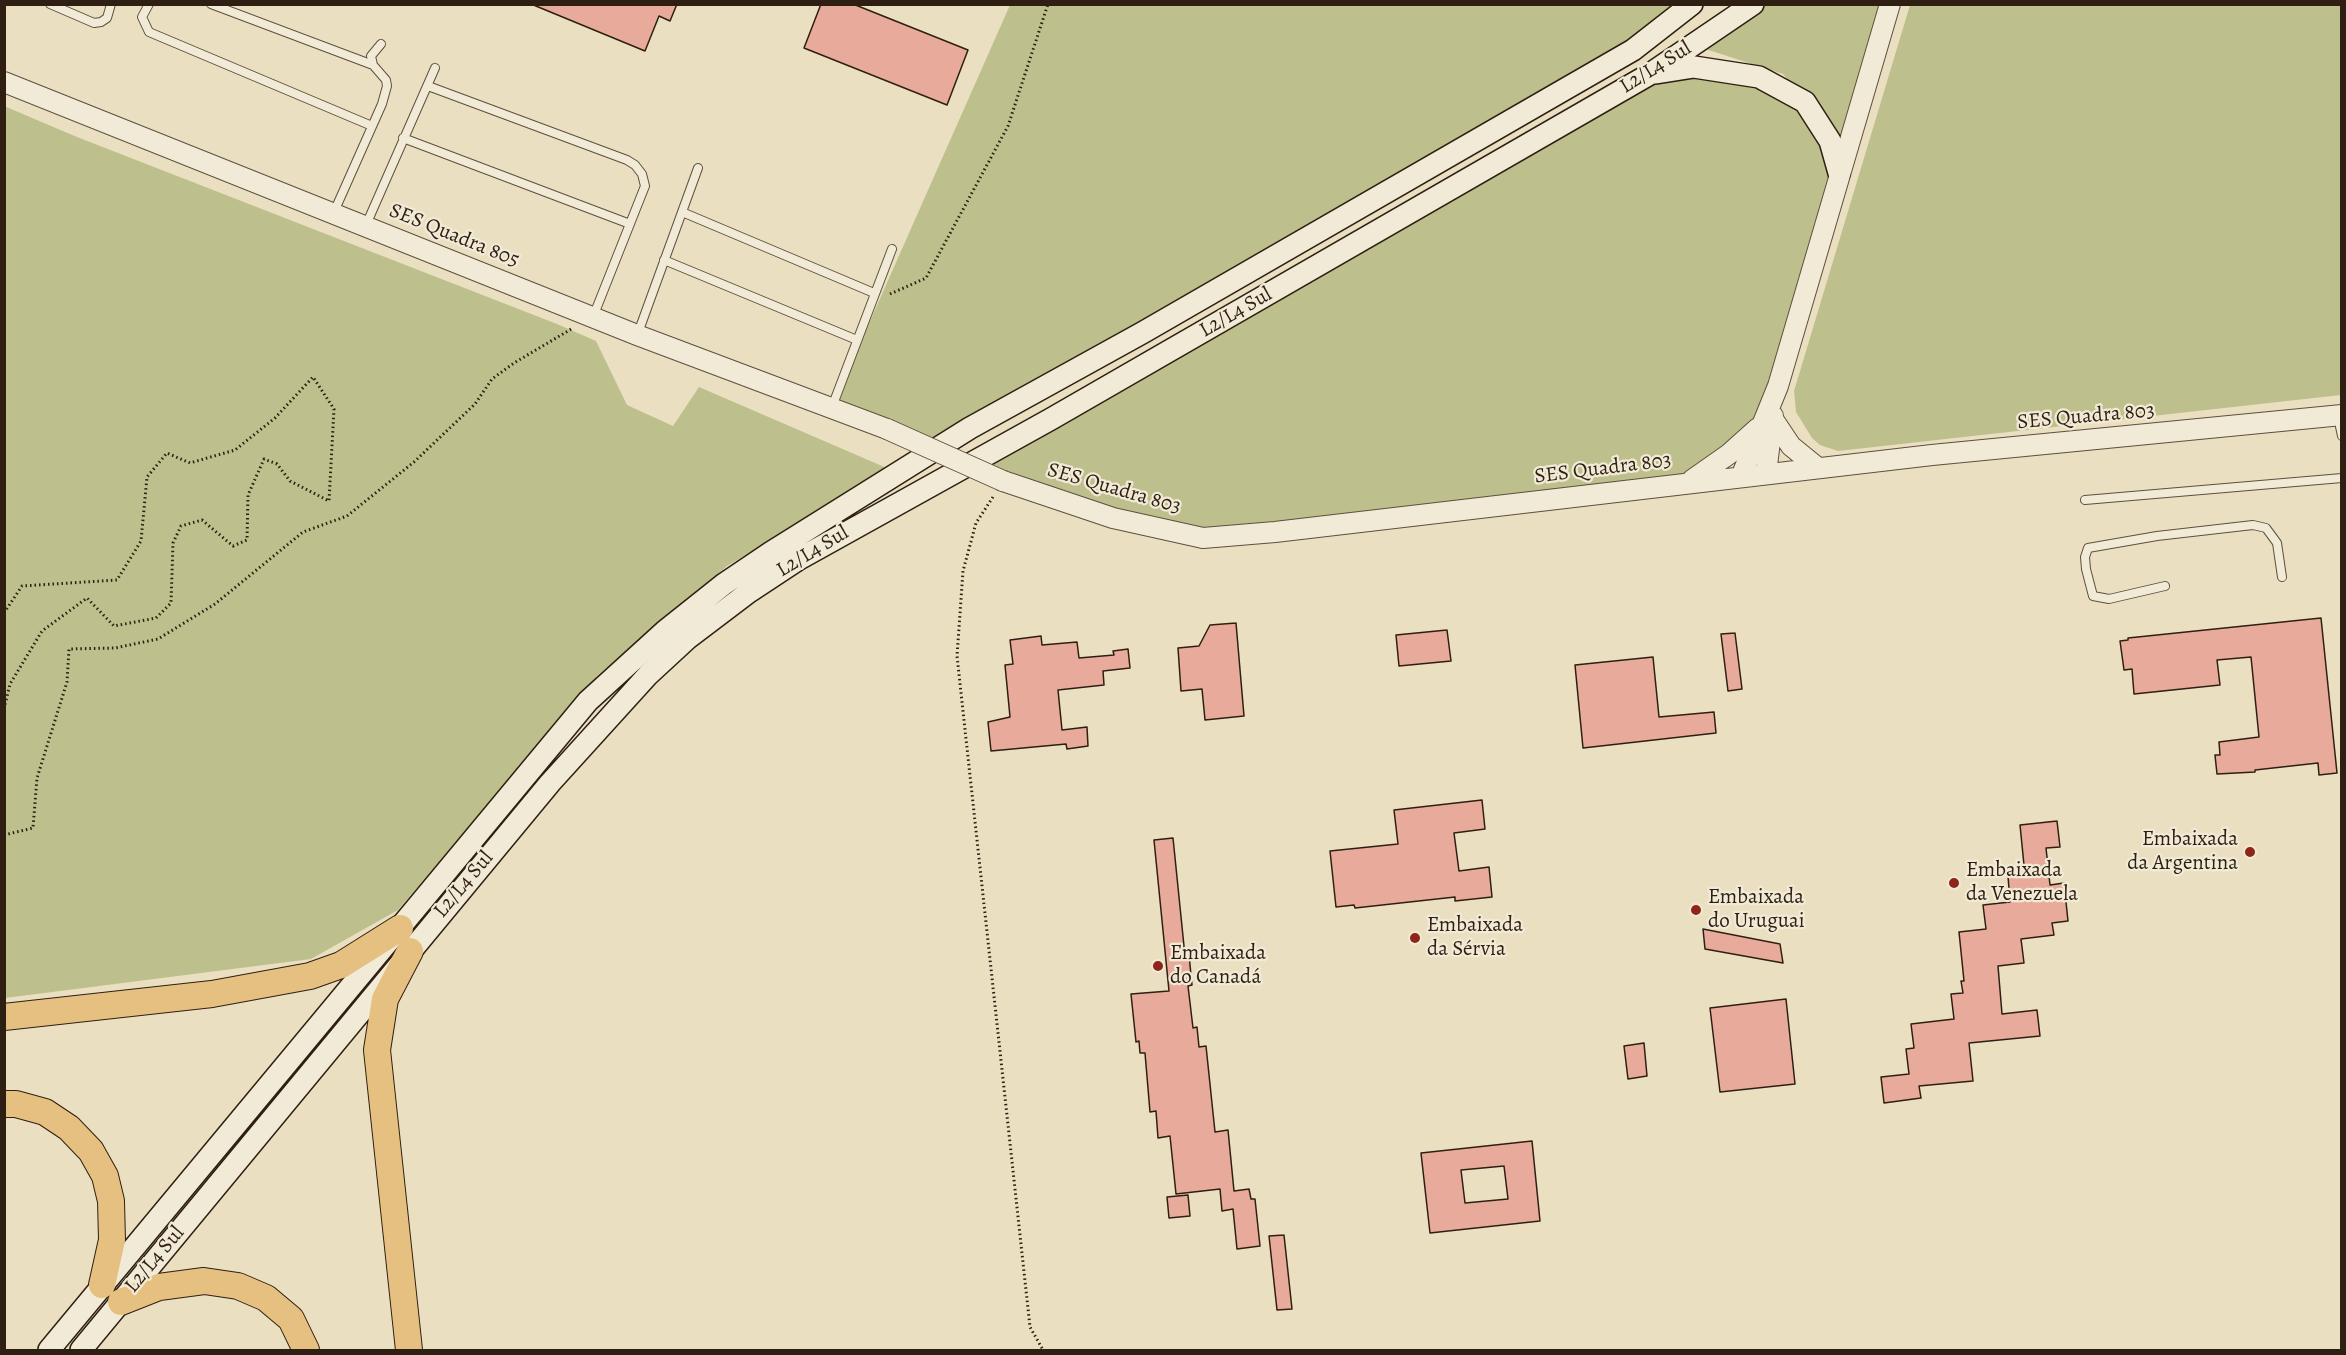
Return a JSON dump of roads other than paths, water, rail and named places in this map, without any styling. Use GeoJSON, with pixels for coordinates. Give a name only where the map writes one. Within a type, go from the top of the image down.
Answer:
{"type":"FeatureCollection","features":[{"type":"Feature","properties":{"kind":"highway"},"geometry":{"type":"LineString","coordinates":[[4,1017],[213,994],[310,976],[405,940]]}},
{"type":"Feature","properties":{"kind":"highway"},"geometry":{"type":"LineString","coordinates":[[405,940],[385,999],[377,1050],[409,1350]]}},
{"type":"Feature","properties":{"kind":"highway"},"geometry":{"type":"LineString","coordinates":[[4,1104],[16,1104],[45,1112],[69,1128],[91,1151],[105,1176],[111,1201],[111,1294],[204,1281],[238,1286],[266,1298],[291,1319],[306,1350]]}},
{"type":"Feature","properties":{"kind":"main road","name":"L2/L4 Sul"},"geometry":{"type":"LineString","coordinates":[[49,1350],[111,1294],[405,940],[588,701],[665,631],[724,584],[770,553],[970,428],[1142,333],[1633,50],[1692,4]]}},
{"type":"Feature","properties":{"kind":"main road","name":"L2/L4 Sul"},"geometry":{"type":"LineString","coordinates":[[405,940],[542,792],[607,717],[648,675],[687,639],[749,592],[799,559],[1051,419],[1650,74],[1753,4]]}},
{"type":"Feature","properties":{"kind":"main road"},"geometry":{"type":"LineString","coordinates":[[1650,74],[1694,67],[1759,77],[1805,102],[1830,141],[1839,173]]}},
{"type":"Feature","properties":{"kind":"main road","name":"L2/L4 Sul"},"geometry":{"type":"LineString","coordinates":[[81,1350],[111,1294]]}},
{"type":"Feature","properties":{"kind":"street"},"geometry":{"type":"LineString","coordinates":[[1741,477],[1767,422],[1890,4]]}},
{"type":"Feature","properties":{"kind":"street","name":"SES Quadra 805"},"geometry":{"type":"LineString","coordinates":[[4,82],[637,335],[887,429]]}},
{"type":"Feature","properties":{"kind":"street","name":"SES Quadra 803"},"geometry":{"type":"LineString","coordinates":[[887,429],[1003,480],[1113,518],[1203,538],[1275,532],[1818,468],[2340,416]]}},
{"type":"Feature","properties":{"kind":"street"},"geometry":{"type":"LineString","coordinates":[[1767,422],[1791,447],[1818,468]]}},
{"type":"Feature","properties":{"kind":"street"},"geometry":{"type":"LineString","coordinates":[[1766,474],[1767,422]]}},
{"type":"Feature","properties":{"kind":"street"},"geometry":{"type":"LineString","coordinates":[[1688,484],[1723,459],[1767,422]]}},
{"type":"Feature","properties":{"kind":"lane"},"geometry":{"type":"LineString","coordinates":[[50,4],[94,23],[107,18],[111,4]]}},
{"type":"Feature","properties":{"kind":"lane"},"geometry":{"type":"LineString","coordinates":[[149,4],[142,17],[149,32],[372,126]]}},
{"type":"Feature","properties":{"kind":"lane"},"geometry":{"type":"LineString","coordinates":[[211,4],[373,65],[386,80],[387,86],[372,126],[334,213]]}},
{"type":"Feature","properties":{"kind":"lane"},"geometry":{"type":"LineString","coordinates":[[373,65],[372,56],[381,44]]}},
{"type":"Feature","properties":{"kind":"lane"},"geometry":{"type":"LineString","coordinates":[[365,226],[435,68]]}},
{"type":"Feature","properties":{"kind":"lane"},"geometry":{"type":"LineString","coordinates":[[428,86],[635,165],[642,174],[645,186],[593,317]]}},
{"type":"Feature","properties":{"kind":"lane"},"geometry":{"type":"LineString","coordinates":[[403,138],[630,224]]}},
{"type":"Feature","properties":{"kind":"lane"},"geometry":{"type":"LineString","coordinates":[[637,335],[698,168]]}},
{"type":"Feature","properties":{"kind":"lane"},"geometry":{"type":"LineString","coordinates":[[682,212],[874,293]]}},
{"type":"Feature","properties":{"kind":"lane"},"geometry":{"type":"LineString","coordinates":[[832,407],[892,249]]}},
{"type":"Feature","properties":{"kind":"lane"},"geometry":{"type":"LineString","coordinates":[[664,260],[857,340]]}},
{"type":"Feature","properties":{"kind":"lane"},"geometry":{"type":"LineString","coordinates":[[2340,416],[2342,436]]}},
{"type":"Feature","properties":{"kind":"lane"},"geometry":{"type":"LineString","coordinates":[[2085,500],[2342,478]]}},
{"type":"Feature","properties":{"kind":"lane"},"geometry":{"type":"LineString","coordinates":[[2165,585],[2109,599],[2093,596],[2086,569],[2085,557],[2088,548],[2157,536],[2253,525],[2266,528],[2277,543],[2282,577]]}},
{"type":"Feature","properties":{"kind":"place","name":"Embaixada da Argentina"},"geometry":{"type":"Point","coordinates":[2250,852]}},
{"type":"Feature","properties":{"kind":"place","name":"Embaixada da Venezuela"},"geometry":{"type":"Point","coordinates":[1954,883]}},
{"type":"Feature","properties":{"kind":"place","name":"Embaixada do Uruguai"},"geometry":{"type":"Point","coordinates":[1696,910]}},
{"type":"Feature","properties":{"kind":"place","name":"Embaixada da Sérvia"},"geometry":{"type":"Point","coordinates":[1415,938]}},
{"type":"Feature","properties":{"kind":"place","name":"Embaixada do Canadá"},"geometry":{"type":"Point","coordinates":[1158,966]}}]}
